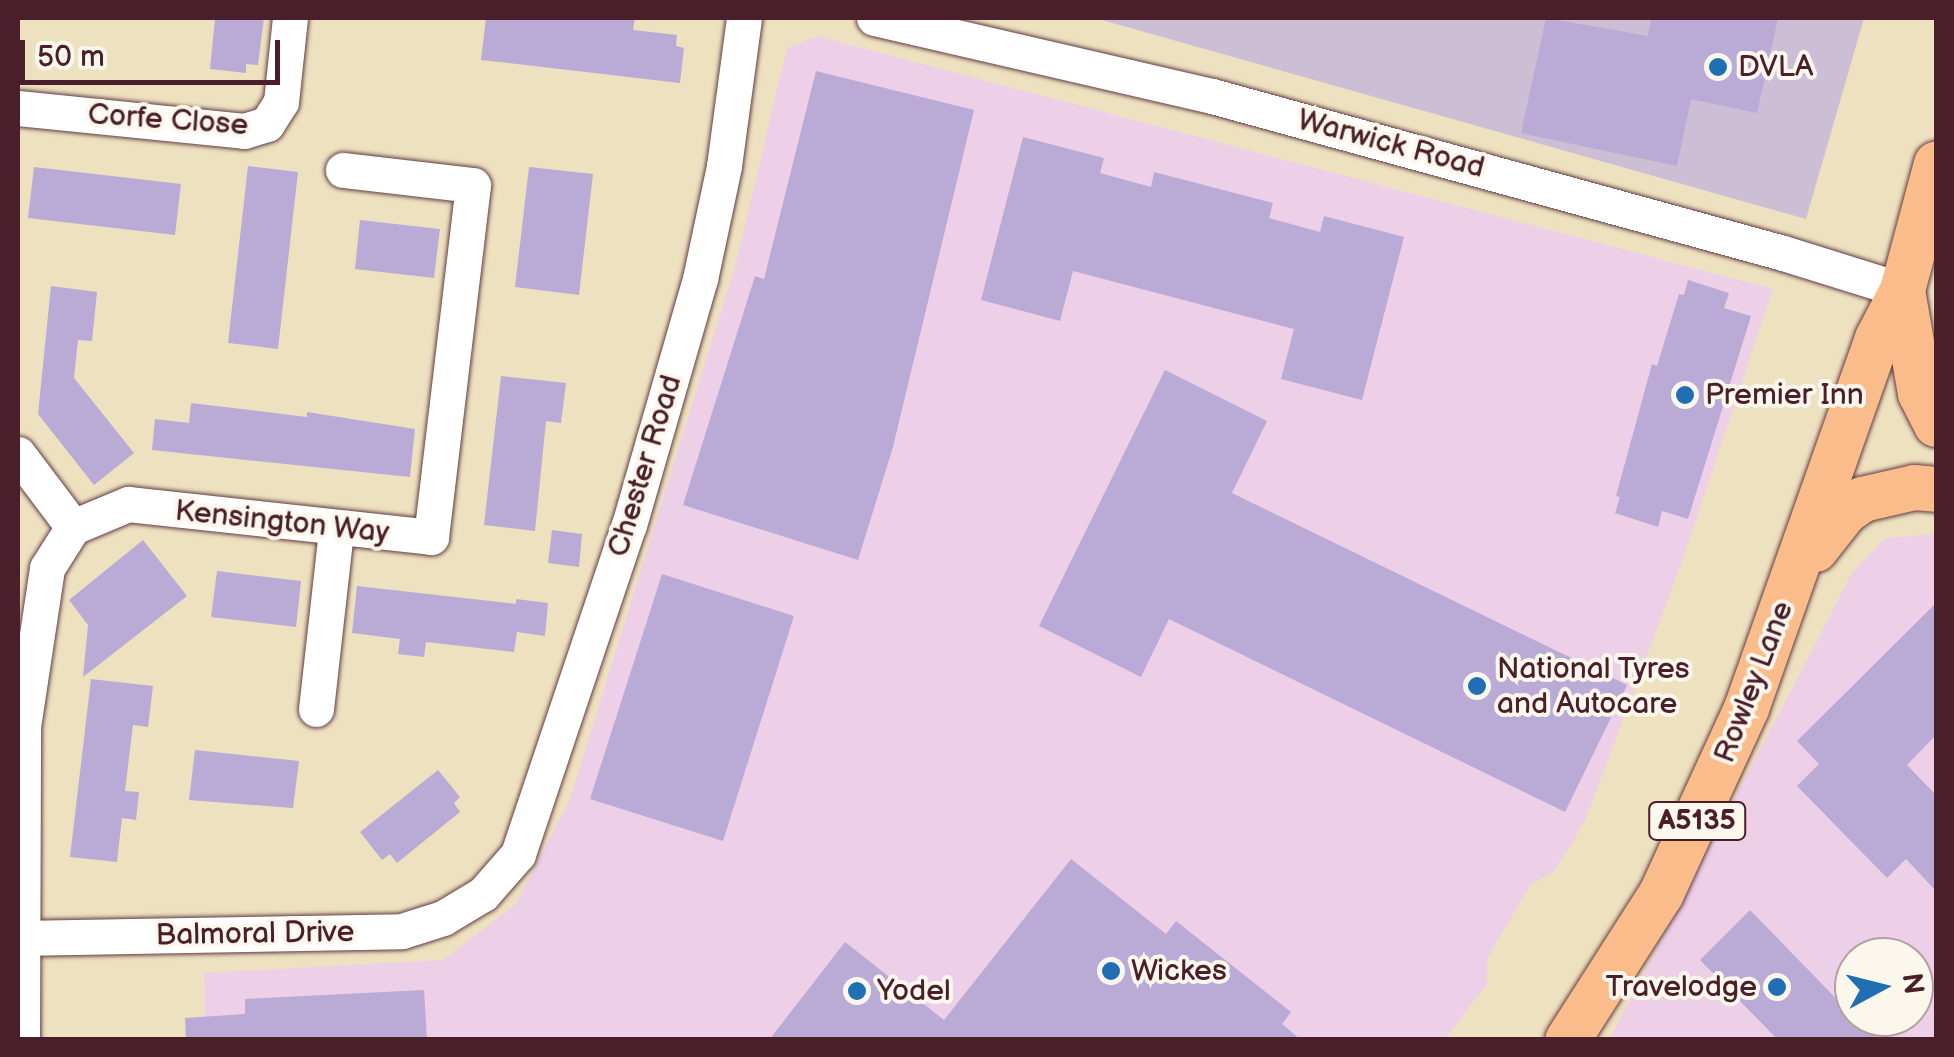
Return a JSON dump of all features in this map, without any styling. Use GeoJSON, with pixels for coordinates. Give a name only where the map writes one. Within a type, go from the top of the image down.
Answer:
{"type":"FeatureCollection","features":[{"type":"Feature","properties":{"kind":"main road","name":"A5135"},"geometry":{"type":"LineString","coordinates":[[1792,585],[1877,338],[1902,290],[1936,163]]}},
{"type":"Feature","properties":{"kind":"main road","name":"A5135"},"geometry":{"type":"LineString","coordinates":[[1902,290],[1920,392],[1936,424]]}},
{"type":"Feature","properties":{"kind":"main road","name":"A5135"},"geometry":{"type":"LineString","coordinates":[[1792,585],[1826,532],[1862,498],[1914,487],[1936,489]]}},
{"type":"Feature","properties":{"kind":"main road","name":"Rowley Lane"},"geometry":{"type":"LineString","coordinates":[[1567,1040],[1640,929],[1700,816],[1792,585]]}},
{"type":"Feature","properties":{"kind":"street","name":"Corfe Close"},"geometry":{"type":"LineString","coordinates":[[18,108],[244,131],[266,124],[281,102],[290,18]]}},
{"type":"Feature","properties":{"kind":"street","name":"Chester Road"},"geometry":{"type":"LineString","coordinates":[[483,894],[518,854],[629,525],[700,279],[724,166],[744,18]]}},
{"type":"Feature","properties":{"kind":"street","name":"Warwick Road"},"geometry":{"type":"LineString","coordinates":[[874,18],[1212,96],[1730,238],[1902,290]]}},
{"type":"Feature","properties":{"kind":"street","name":"Kensington Way"},"geometry":{"type":"LineString","coordinates":[[73,527],[128,504],[336,530],[432,537],[473,185],[343,170]]}},
{"type":"Feature","properties":{"kind":"street"},"geometry":{"type":"LineString","coordinates":[[18,454],[73,527],[47,568],[20,727],[22,1040]]}},
{"type":"Feature","properties":{"kind":"street"},"geometry":{"type":"LineString","coordinates":[[316,710],[336,530]]}},
{"type":"Feature","properties":{"kind":"street","name":"Balmoral Drive"},"geometry":{"type":"LineString","coordinates":[[19,938],[402,931],[443,918],[483,894]]}},
{"type":"Feature","properties":{"kind":"shaded area"},"geometry":{"type":"Polygon","coordinates":[[[1095,18],[1864,18],[1806,219],[1095,18]]]}},
{"type":"Feature","properties":{"kind":"shaded area"},"geometry":{"type":"Polygon","coordinates":[[[817,36],[1773,289],[1681,564],[1585,821],[1554,872],[1531,884],[1487,959],[1487,984],[1445,1039],[205,1039],[204,973],[443,960],[516,904],[570,799],[736,263],[787,48],[817,36]]]}},
{"type":"Feature","properties":{"kind":"shaded area"},"geometry":{"type":"Polygon","coordinates":[[[1936,534],[1936,1039],[1609,1040],[1852,573],[1885,538],[1936,534]]]}},
{"type":"Feature","properties":{"kind":"building"},"geometry":{"type":"Polygon","coordinates":[[[215,18],[264,18],[258,65],[246,64],[246,73],[210,69],[215,18]]]}},
{"type":"Feature","properties":{"kind":"building"},"geometry":{"type":"Polygon","coordinates":[[[486,18],[635,18],[633,30],[677,35],[676,46],[684,48],[680,83],[481,60],[486,18]]]}},
{"type":"Feature","properties":{"kind":"building"},"geometry":{"type":"Polygon","coordinates":[[[1546,18],[1648,36],[1651,18],[1778,18],[1757,113],[1691,99],[1677,166],[1521,133],[1546,18]]]}},
{"type":"Feature","properties":{"kind":"building"},"geometry":{"type":"Polygon","coordinates":[[[816,71],[974,110],[893,447],[858,560],[683,505],[755,276],[764,279],[816,71]]]}},
{"type":"Feature","properties":{"kind":"building"},"geometry":{"type":"Polygon","coordinates":[[[1023,137],[1104,158],[1100,173],[1151,187],[1154,172],[1273,203],[1269,218],[1320,232],[1324,216],[1404,237],[1362,400],[1281,379],[1294,329],[1073,271],[1060,321],[981,300],[1023,137]]]}},
{"type":"Feature","properties":{"kind":"building"},"geometry":{"type":"Polygon","coordinates":[[[248,166],[298,172],[278,349],[228,343],[248,166]]]}},
{"type":"Feature","properties":{"kind":"building"},"geometry":{"type":"Polygon","coordinates":[[[34,167],[181,184],[175,235],[28,218],[34,167]]]}},
{"type":"Feature","properties":{"kind":"building"},"geometry":{"type":"Polygon","coordinates":[[[529,167],[593,174],[579,295],[515,287],[529,167]]]}},
{"type":"Feature","properties":{"kind":"building"},"geometry":{"type":"Polygon","coordinates":[[[360,220],[440,229],[434,278],[355,269],[360,220]]]}},
{"type":"Feature","properties":{"kind":"building","name":"Premier Inn"},"geometry":{"type":"Polygon","coordinates":[[[1688,280],[1729,293],[1724,308],[1751,316],[1688,519],[1662,511],[1658,527],[1615,513],[1620,497],[1616,496],[1652,364],[1657,366],[1679,294],[1684,295],[1688,280]]]}},
{"type":"Feature","properties":{"kind":"building"},"geometry":{"type":"Polygon","coordinates":[[[51,286],[97,292],[92,341],[78,340],[74,378],[134,453],[94,485],[38,414],[51,286]]]}},
{"type":"Feature","properties":{"kind":"building"},"geometry":{"type":"Polygon","coordinates":[[[1165,370],[1267,421],[1232,493],[1627,685],[1565,812],[1169,619],[1141,677],[1039,626],[1165,370]]]}},
{"type":"Feature","properties":{"kind":"building"},"geometry":{"type":"Polygon","coordinates":[[[501,376],[566,383],[561,423],[546,421],[535,531],[484,525],[501,376]]]}},
{"type":"Feature","properties":{"kind":"building"},"geometry":{"type":"Polygon","coordinates":[[[191,403],[307,417],[307,412],[415,429],[410,477],[152,450],[155,419],[189,423],[191,403]]]}},
{"type":"Feature","properties":{"kind":"building"},"geometry":{"type":"Polygon","coordinates":[[[552,530],[582,534],[579,567],[548,563],[552,530]]]}},
{"type":"Feature","properties":{"kind":"building"},"geometry":{"type":"Polygon","coordinates":[[[143,540],[187,596],[83,677],[88,625],[69,600],[143,540]]]}},
{"type":"Feature","properties":{"kind":"building"},"geometry":{"type":"Polygon","coordinates":[[[217,571],[301,581],[296,627],[211,617],[217,571]]]}},
{"type":"Feature","properties":{"kind":"building"},"geometry":{"type":"Polygon","coordinates":[[[662,574],[794,616],[723,841],[590,799],[662,574]]]}},
{"type":"Feature","properties":{"kind":"building"},"geometry":{"type":"Polygon","coordinates":[[[357,586],[516,604],[516,599],[548,603],[545,636],[517,632],[514,652],[426,642],[424,657],[398,654],[400,639],[352,633],[357,586]]]}},
{"type":"Feature","properties":{"kind":"building"},"geometry":{"type":"Polygon","coordinates":[[[1936,603],[1936,735],[1907,765],[1936,795],[1936,891],[1906,859],[1887,878],[1797,786],[1819,764],[1797,741],[1936,603]]]}},
{"type":"Feature","properties":{"kind":"building"},"geometry":{"type":"Polygon","coordinates":[[[91,679],[153,686],[148,727],[133,725],[125,791],[139,792],[136,820],[122,818],[117,862],[70,857],[91,679]]]}},
{"type":"Feature","properties":{"kind":"building"},"geometry":{"type":"Polygon","coordinates":[[[195,750],[299,761],[293,808],[189,800],[195,750]]]}},
{"type":"Feature","properties":{"kind":"building"},"geometry":{"type":"Polygon","coordinates":[[[438,770],[460,797],[454,803],[460,812],[397,863],[390,854],[382,860],[360,832],[438,770]]]}},
{"type":"Feature","properties":{"kind":"building","name":"Wickes"},"geometry":{"type":"Polygon","coordinates":[[[1071,859],[1166,934],[1176,921],[1291,1012],[1282,1024],[1301,1040],[769,1040],[845,942],[944,1020],[1071,859]]]}},
{"type":"Feature","properties":{"kind":"building","name":"Travelodge"},"geometry":{"type":"Polygon","coordinates":[[[1750,910],[1834,996],[1834,1037],[1879,1040],[1778,1040],[1700,960],[1750,910]]]}},
{"type":"Feature","properties":{"kind":"building"},"geometry":{"type":"Polygon","coordinates":[[[424,990],[427,1040],[186,1040],[185,1018],[245,1014],[245,999],[424,990]]]}},
{"type":"Feature","properties":{"kind":"place","name":"DVLA"},"geometry":{"type":"Point","coordinates":[1718,67]}},
{"type":"Feature","properties":{"kind":"place","name":"Premier Inn"},"geometry":{"type":"Point","coordinates":[1685,395]}},
{"type":"Feature","properties":{"kind":"place","name":"National Tyres and Autocare"},"geometry":{"type":"Point","coordinates":[1477,686]}},
{"type":"Feature","properties":{"kind":"place","name":"Wickes"},"geometry":{"type":"Point","coordinates":[1111,971]}},
{"type":"Feature","properties":{"kind":"place","name":"Travelodge"},"geometry":{"type":"Point","coordinates":[1777,987]}},
{"type":"Feature","properties":{"kind":"place","name":"Yodel"},"geometry":{"type":"Point","coordinates":[857,991]}}]}
